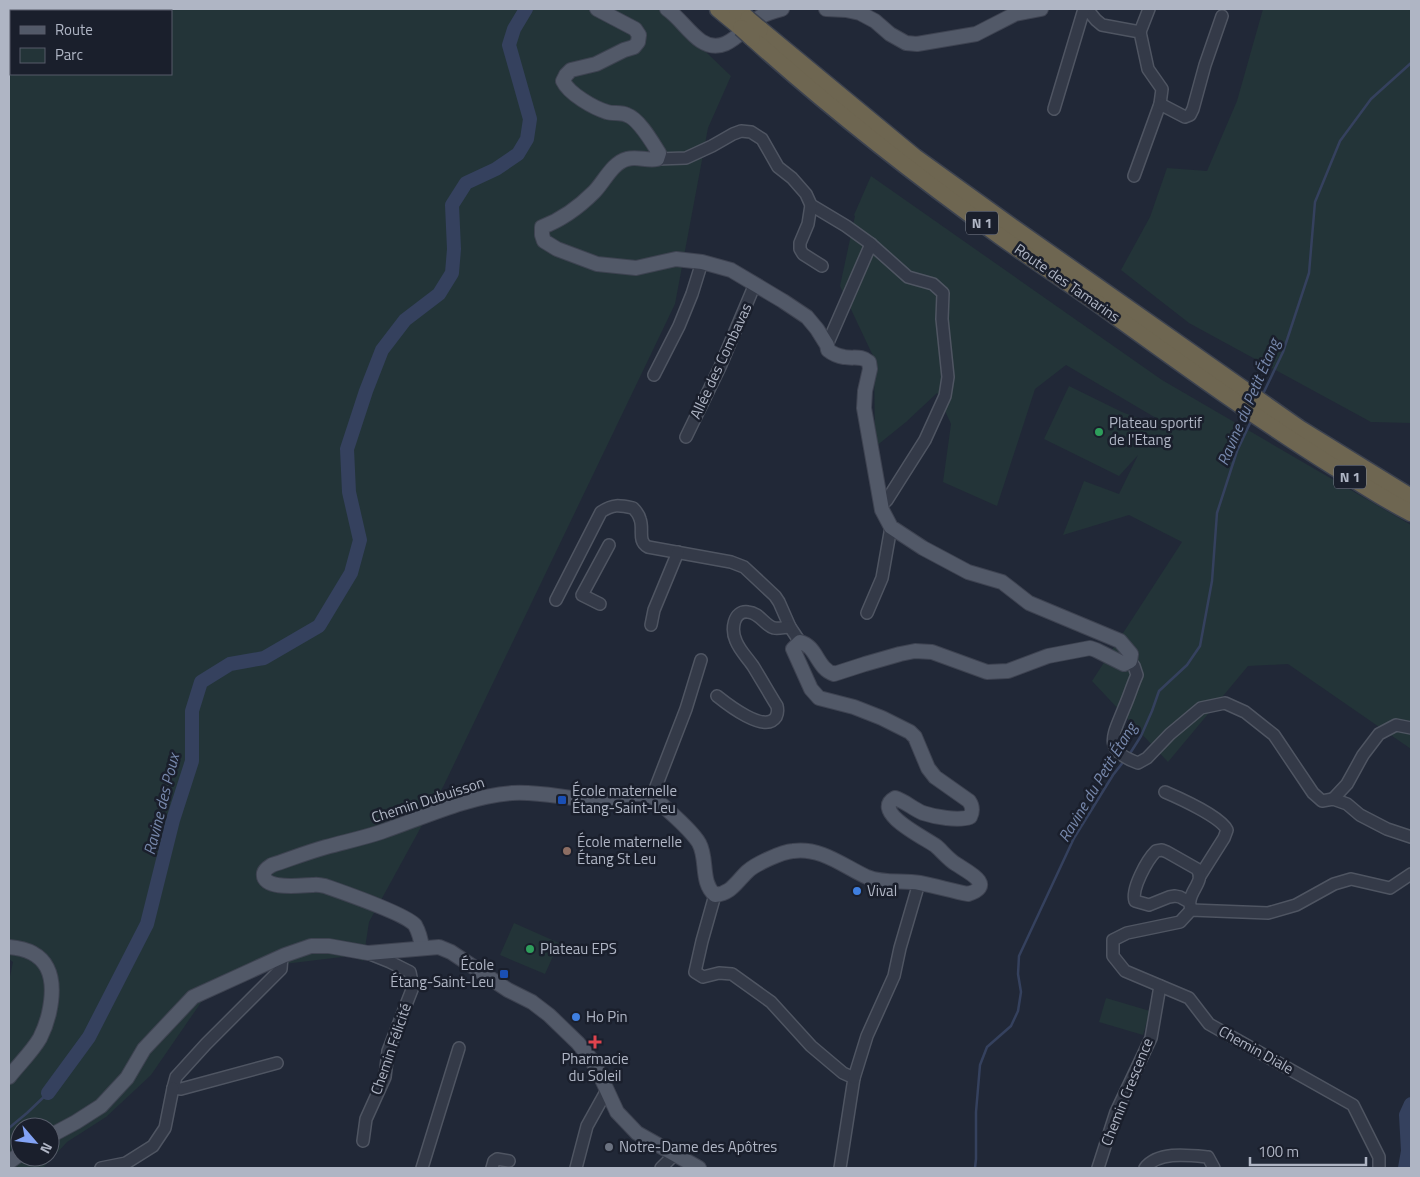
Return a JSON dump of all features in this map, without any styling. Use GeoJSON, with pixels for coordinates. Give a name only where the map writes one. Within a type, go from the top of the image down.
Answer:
{"type":"FeatureCollection","features":[{"type":"Feature","properties":{"kind":"highway","name":"Route des Tamarins"},"geometry":{"type":"LineString","coordinates":[[718,9],[748,25],[915,157],[1226,387],[1392,504],[1411,514]]}},
{"type":"Feature","properties":{"kind":"highway","name":"Route des Tamarins"},"geometry":{"type":"LineString","coordinates":[[1294,434],[1411,496]]}},
{"type":"Feature","properties":{"kind":"main road"},"geometry":{"type":"LineString","coordinates":[[597,9],[635,29],[639,35],[638,42],[634,47],[596,64],[571,70],[563,81],[570,91],[589,103],[608,112],[627,115],[637,122],[659,153],[657,160],[625,159],[610,171],[595,192],[583,202],[554,223],[542,227],[544,241],[557,249],[597,264],[636,268],[676,259],[702,262],[731,270],[807,317],[827,344],[828,350],[835,355],[860,357],[869,362],[870,369],[864,408],[881,506],[891,527],[922,548],[968,572],[1002,582],[1029,603],[1120,641],[1131,654],[1130,661],[1124,664],[1090,648],[1048,656],[1008,671],[987,672],[932,652],[916,651],[834,674],[822,666],[818,657],[805,643],[800,642],[792,649],[811,689],[819,698],[882,718],[910,732],[915,737],[928,768],[934,777],[963,796],[973,806],[973,812],[970,817],[963,819],[922,813],[895,798],[889,805],[894,818],[935,845],[954,863],[977,878],[980,883],[979,888],[975,892],[968,894],[919,883],[880,881],[861,874],[819,852],[793,851],[777,855],[749,870],[730,889],[723,894],[715,895],[706,883],[700,844],[652,796]]}},
{"type":"Feature","properties":{"kind":"main road"},"geometry":{"type":"LineString","coordinates":[[667,9],[701,41],[710,45],[721,46],[748,25],[771,12],[782,9]]}},
{"type":"Feature","properties":{"kind":"main road"},"geometry":{"type":"LineString","coordinates":[[826,9],[860,13],[906,43],[916,44],[976,34],[1015,14],[1042,9]]}},
{"type":"Feature","properties":{"kind":"main road","name":"Chemin Dubuisson"},"geometry":{"type":"LineString","coordinates":[[422,948],[415,925],[403,917],[325,886],[316,884],[274,885],[268,882],[264,872],[272,865],[315,850],[380,833],[448,808],[494,795],[536,793],[594,800],[638,794],[652,796]]}},
{"type":"Feature","properties":{"kind":"main road"},"geometry":{"type":"LineString","coordinates":[[9,946],[31,952],[42,960],[51,974],[53,987],[45,1028],[39,1040],[9,1077]]}},
{"type":"Feature","properties":{"kind":"main road"},"geometry":{"type":"LineString","coordinates":[[60,1131],[101,1106],[127,1078],[144,1049],[193,997],[282,956],[311,946],[329,946],[368,953],[439,947],[451,952],[508,990],[532,1002],[549,1016],[578,1043],[590,1059],[600,1075],[617,1112],[630,1127],[637,1133],[699,1168]]}},
{"type":"Feature","properties":{"kind":"street"},"geometry":{"type":"LineString","coordinates":[[1054,109],[1085,9],[1102,25],[1140,32]]}},
{"type":"Feature","properties":{"kind":"street"},"geometry":{"type":"LineString","coordinates":[[1134,176],[1160,104],[1162,89],[1148,69],[1140,32],[1149,9]]}},
{"type":"Feature","properties":{"kind":"street"},"geometry":{"type":"LineString","coordinates":[[1160,104],[1185,117],[1190,115],[1222,16]]}},
{"type":"Feature","properties":{"kind":"street"},"geometry":{"type":"LineString","coordinates":[[657,160],[686,158],[733,134],[741,131],[752,132],[762,139],[778,167],[792,178],[806,194],[811,205],[808,224],[800,243],[800,248],[803,254],[822,266]]}},
{"type":"Feature","properties":{"kind":"street"},"geometry":{"type":"LineString","coordinates":[[811,205],[872,244],[908,278],[933,284],[943,293],[942,319],[948,377],[945,396],[925,440],[887,500],[881,506]]}},
{"type":"Feature","properties":{"kind":"street"},"geometry":{"type":"LineString","coordinates":[[827,344],[872,244]]}},
{"type":"Feature","properties":{"kind":"street"},"geometry":{"type":"LineString","coordinates":[[654,375],[679,326],[702,262]]}},
{"type":"Feature","properties":{"kind":"street","name":"Allée des Combavas"},"geometry":{"type":"LineString","coordinates":[[686,437],[720,367],[756,284]]}},
{"type":"Feature","properties":{"kind":"street"},"geometry":{"type":"LineString","coordinates":[[556,600],[601,512],[614,505],[633,508],[640,519],[642,541],[648,547],[731,562],[744,567],[775,596],[790,627],[800,642]]}},
{"type":"Feature","properties":{"kind":"street"},"geometry":{"type":"LineString","coordinates":[[866,613],[882,578],[891,527]]}},
{"type":"Feature","properties":{"kind":"street"},"geometry":{"type":"LineString","coordinates":[[600,604],[582,595],[609,544]]}},
{"type":"Feature","properties":{"kind":"street"},"geometry":{"type":"LineString","coordinates":[[581,549],[601,560]]}},
{"type":"Feature","properties":{"kind":"street"},"geometry":{"type":"LineString","coordinates":[[651,625],[654,610],[678,552]]}},
{"type":"Feature","properties":{"kind":"street"},"geometry":{"type":"LineString","coordinates":[[717,696],[733,708],[761,722],[768,723],[773,721],[778,713],[777,706],[740,650],[735,638],[734,625],[737,616],[742,612],[748,612],[759,616],[772,627],[790,627]]}},
{"type":"Feature","properties":{"kind":"street"},"geometry":{"type":"LineString","coordinates":[[652,796],[686,709],[701,660]]}},
{"type":"Feature","properties":{"kind":"street"},"geometry":{"type":"LineString","coordinates":[[1130,661],[1134,666],[1136,675],[1114,731],[1113,742],[1124,758],[1138,763],[1147,758],[1170,734],[1201,708],[1225,703],[1245,712],[1274,735],[1322,801],[1333,799],[1347,804],[1360,815],[1387,829],[1411,837]]}},
{"type":"Feature","properties":{"kind":"street"},"geometry":{"type":"LineString","coordinates":[[1333,799],[1346,784],[1363,755],[1379,734],[1396,725],[1411,728]]}},
{"type":"Feature","properties":{"kind":"street"},"geometry":{"type":"LineString","coordinates":[[1165,792],[1196,807],[1218,821],[1227,830],[1200,876],[1190,906]]}},
{"type":"Feature","properties":{"kind":"street"},"geometry":{"type":"LineString","coordinates":[[1200,876],[1197,869],[1167,852],[1162,850],[1156,851],[1148,861],[1133,896],[1135,901],[1148,905],[1169,896],[1180,897],[1190,906],[1268,912],[1296,905],[1334,884],[1351,879],[1390,888],[1411,874]]}},
{"type":"Feature","properties":{"kind":"street"},"geometry":{"type":"LineString","coordinates":[[840,1168],[854,1078],[867,1036],[894,976],[919,883]]}},
{"type":"Feature","properties":{"kind":"street"},"geometry":{"type":"LineString","coordinates":[[715,895],[695,972],[703,977],[719,973],[732,974],[771,1002],[811,1046],[843,1073],[854,1078]]}},
{"type":"Feature","properties":{"kind":"street","name":"Chemin Diale"},"geometry":{"type":"LineString","coordinates":[[1190,906],[1180,922],[1126,934],[1113,940],[1113,956],[1126,971],[1189,998],[1209,1024],[1353,1105],[1378,1157],[1380,1168]]}},
{"type":"Feature","properties":{"kind":"street","name":"Chemin Félicité"},"geometry":{"type":"LineString","coordinates":[[363,1141],[366,1119],[385,1077],[388,1051],[413,987],[410,972],[368,953]]}},
{"type":"Feature","properties":{"kind":"street"},"geometry":{"type":"LineString","coordinates":[[101,1168],[126,1163],[153,1146],[165,1128],[176,1077],[206,1044],[281,970],[282,956]]}},
{"type":"Feature","properties":{"kind":"street","name":"Chemin Crescence"},"geometry":{"type":"LineString","coordinates":[[1098,1168],[1116,1112],[1150,1038],[1160,986]]}},
{"type":"Feature","properties":{"kind":"street"},"geometry":{"type":"LineString","coordinates":[[422,1168],[459,1048]]}},
{"type":"Feature","properties":{"kind":"street"},"geometry":{"type":"LineString","coordinates":[[173,1088],[181,1089],[276,1063]]}},
{"type":"Feature","properties":{"kind":"street"},"geometry":{"type":"LineString","coordinates":[[576,1168],[588,1126],[606,1090]]}},
{"type":"Feature","properties":{"kind":"street"},"geometry":{"type":"LineString","coordinates":[[661,1168],[674,1154]]}},
{"type":"Feature","properties":{"kind":"street"},"geometry":{"type":"LineString","coordinates":[[1145,1168],[1156,1159],[1188,1155],[1208,1157],[1214,1168]]}},
{"type":"Feature","properties":{"kind":"street"},"geometry":{"type":"LineString","coordinates":[[492,1168],[494,1161],[497,1159],[509,1161]]}},
{"type":"Feature","properties":{"kind":"green space"},"geometry":{"type":"Polygon","coordinates":[[[9,9],[661,9],[731,76],[708,128],[675,304],[444,785],[369,922],[363,961],[350,956],[284,964],[231,985],[202,1001],[151,1075],[106,1117],[67,1142],[60,1150],[60,1117],[10,1117],[10,1167],[43,1168],[9,1168],[9,981],[13,962],[9,959],[9,9]]]}},
{"type":"Feature","properties":{"kind":"green space"},"geometry":{"type":"Polygon","coordinates":[[[1263,9],[1411,9],[1411,423],[1371,422],[1189,323],[1121,270],[1150,217],[1167,168],[1207,171],[1237,101],[1263,9]]]}},
{"type":"Feature","properties":{"kind":"green space"},"geometry":{"type":"Polygon","coordinates":[[[871,176],[1162,380],[1411,525],[1411,749],[1288,664],[1248,666],[1168,762],[1092,681],[1182,542],[1129,515],[1063,535],[1084,481],[1119,494],[1138,455],[1119,476],[1044,439],[1069,386],[1122,412],[1153,424],[1156,418],[1066,365],[1035,389],[997,506],[943,482],[951,424],[937,393],[906,422],[875,447],[874,358],[840,286],[854,215],[871,176]]]}},
{"type":"Feature","properties":{"kind":"green space","name":"Plateau EPS"},"geometry":{"type":"Polygon","coordinates":[[[514,923],[559,943],[545,974],[500,955],[514,923]]]}},
{"type":"Feature","properties":{"kind":"green space"},"geometry":{"type":"Polygon","coordinates":[[[1106,998],[1150,1011],[1143,1035],[1099,1022],[1106,998]]]}},
{"type":"Feature","properties":{"kind":"waterway","name":"Ravine des Poux"},"geometry":{"type":"LineString","coordinates":[[48,1093],[89,1037],[147,924],[173,820],[192,761],[192,711],[201,682],[230,664],[264,658],[319,626],[351,573],[360,540],[349,492],[347,449],[382,350],[405,320],[439,294],[452,273],[454,249],[452,205],[466,183],[496,169],[518,154],[527,139],[530,119],[509,45],[514,29],[526,9]]}},
{"type":"Feature","properties":{"kind":"waterway","name":"Ravine du Petit Étang"},"geometry":{"type":"LineString","coordinates":[[1262,396],[1283,352],[1309,273],[1315,202],[1340,141],[1371,99],[1411,63]]}},
{"type":"Feature","properties":{"kind":"waterway","name":"Ravine du Petit Étang"},"geometry":{"type":"LineString","coordinates":[[1129,755],[1141,736],[1159,691],[1187,665],[1200,646],[1212,581],[1217,513],[1237,451],[1252,419]]}},
{"type":"Feature","properties":{"kind":"waterway","name":"Ravine du Petit Étang"},"geometry":{"type":"LineString","coordinates":[[975,1168],[976,1112],[980,1065],[987,1047],[1011,1026],[1018,1011],[1021,992],[1018,974],[1019,956],[1074,838],[1113,775],[1124,761]]}},
{"type":"Feature","properties":{"kind":"waterway","name":"Ravine des Poux"},"geometry":{"type":"LineString","coordinates":[[9,1128],[48,1093]]}},
{"type":"Feature","properties":{"kind":"waterway"},"geometry":{"type":"LineString","coordinates":[[1405,1168],[1408,1151],[1406,1115],[1411,1104]]}},
{"type":"Feature","properties":{"kind":"place","name":"Plateau sportif de l'Etang"},"geometry":{"type":"Point","coordinates":[1099,432]}},
{"type":"Feature","properties":{"kind":"place","name":"École maternelle Étang-Saint-Leu"},"geometry":{"type":"Point","coordinates":[562,800]}},
{"type":"Feature","properties":{"kind":"place","name":"École maternelle Étang St Leu"},"geometry":{"type":"Point","coordinates":[567,851]}},
{"type":"Feature","properties":{"kind":"place","name":"Vival"},"geometry":{"type":"Point","coordinates":[857,891]}},
{"type":"Feature","properties":{"kind":"place","name":"Plateau EPS"},"geometry":{"type":"Point","coordinates":[530,949]}},
{"type":"Feature","properties":{"kind":"place","name":"École Étang-Saint-Leu"},"geometry":{"type":"Point","coordinates":[504,974]}},
{"type":"Feature","properties":{"kind":"place","name":"Ho Pin"},"geometry":{"type":"Point","coordinates":[576,1017]}},
{"type":"Feature","properties":{"kind":"place","name":"Pharmacie du Soleil"},"geometry":{"type":"Point","coordinates":[595,1042]}},
{"type":"Feature","properties":{"kind":"place","name":"Notre-Dame des Apôtres"},"geometry":{"type":"Point","coordinates":[609,1147]}}]}
